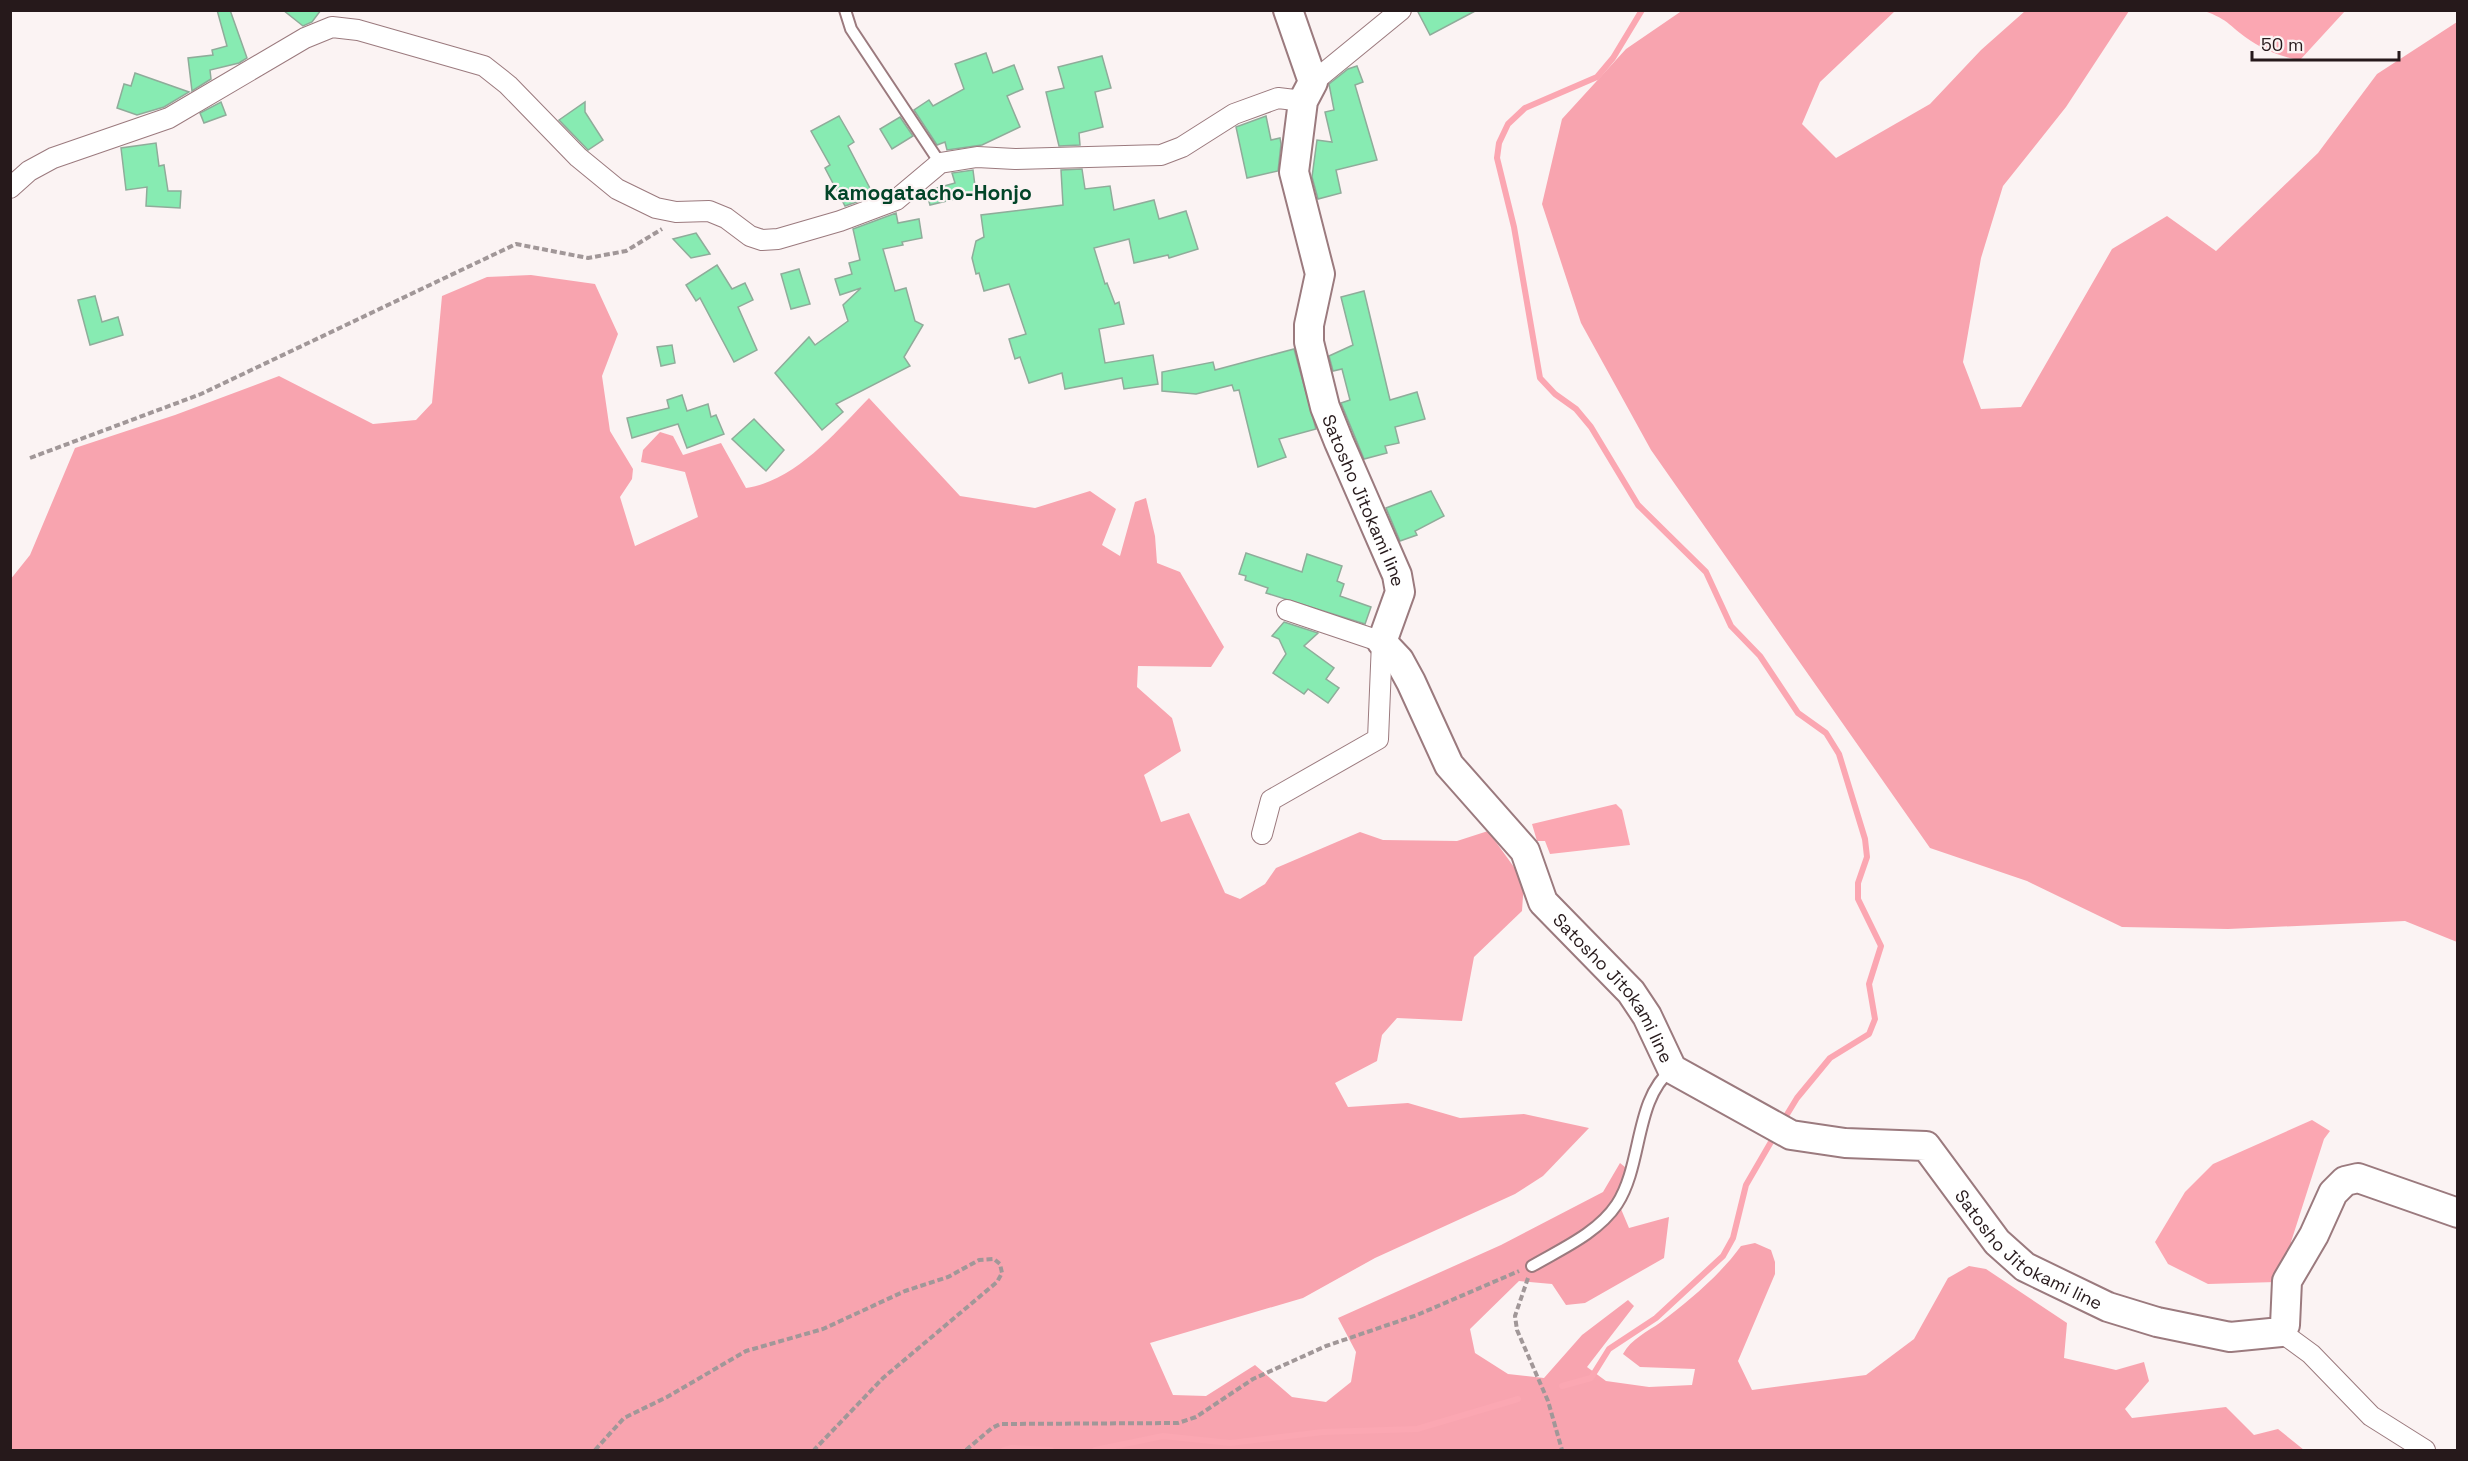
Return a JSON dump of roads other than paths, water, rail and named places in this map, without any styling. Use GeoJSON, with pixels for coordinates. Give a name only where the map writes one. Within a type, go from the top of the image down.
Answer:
{"type":"FeatureCollection","features":[{"type":"Feature","properties":{"kind":"main road","name":"Satosho Jitokami line"},"geometry":{"type":"LineString","coordinates":[[1288,10],[1308,92],[1294,172],[1320,274],[1309,325],[1309,342],[1332,424],[1397,575],[1400,592],[1382,642],[1399,660],[1412,682],[1449,765],[1525,851],[1543,902],[1631,992],[1647,1016],[1672,1069],[1791,1135],[1845,1143],[1926,1146],[1996,1242],[2025,1267],[2108,1307],[2203,1334],[2230,1337],[2282,1332]]}},
{"type":"Feature","properties":{"kind":"main road"},"geometry":{"type":"LineString","coordinates":[[2282,1332],[2285,1325],[2288,1281],[2314,1235],[2333,1193],[2345,1180],[2358,1178],[2457,1213]]}},
{"type":"Feature","properties":{"kind":"street"},"geometry":{"type":"LineString","coordinates":[[10,188],[29,171],[53,158],[169,118],[304,38],[332,27],[358,30],[484,66],[508,85],[578,158],[617,189],[657,208],[676,212],[709,211],[726,218],[750,236],[762,240],[778,239],[840,221],[896,200],[940,163],[977,157],[1015,159],[1161,155],[1182,147],[1234,114],[1278,98],[1308,92],[1401,10]]}},
{"type":"Feature","properties":{"kind":"street"},"geometry":{"type":"LineString","coordinates":[[1262,834],[1271,800],[1378,739],[1382,642],[1287,610]]}},
{"type":"Feature","properties":{"kind":"street"},"geometry":{"type":"LineString","coordinates":[[2282,1332],[2311,1354],[2372,1416],[2425,1450]]}},
{"type":"Feature","properties":{"kind":"lane"},"geometry":{"type":"LineString","coordinates":[[845,10],[851,29],[940,163]]}},
{"type":"Feature","properties":{"kind":"lane"},"geometry":{"type":"LineString","coordinates":[[1532,1266],[1570,1245],[1600,1222],[1616,1206],[1625,1190],[1647,1112],[1660,1079],[1672,1069]]}},
{"type":"Feature","properties":{"kind":"waterway"},"geometry":{"type":"LineString","coordinates":[[1642,10],[1613,58],[1597,77],[1525,108],[1508,124],[1499,143],[1497,158],[1514,227],[1540,378],[1555,394],[1576,409],[1591,427],[1638,505],[1706,572],[1731,626],[1760,656],[1798,713],[1826,733],[1839,754],[1865,839],[1867,857],[1858,883],[1858,899],[1881,946],[1869,984],[1875,1019],[1869,1034],[1830,1058],[1797,1098],[1783,1121]]}},
{"type":"Feature","properties":{"kind":"waterway"},"geometry":{"type":"LineString","coordinates":[[1562,1386],[1591,1378],[1609,1349],[1656,1318],[1723,1256],[1733,1238],[1746,1185],[1775,1135]]}},
{"type":"Feature","properties":{"kind":"waterway"},"geometry":{"type":"LineString","coordinates":[[1095,1450],[1163,1436],[1230,1443],[1323,1432],[1417,1429],[1518,1399]]}},
{"type":"Feature","properties":{"kind":"waterway"},"geometry":{"type":"LineString","coordinates":[[1004,1450],[1012,1448],[1051,1450]]}},
{"type":"Feature","properties":{"kind":"district","name":"Kamogatacho-Honjo"},"geometry":{"type":"Point","coordinates":[928,192]}}]}
